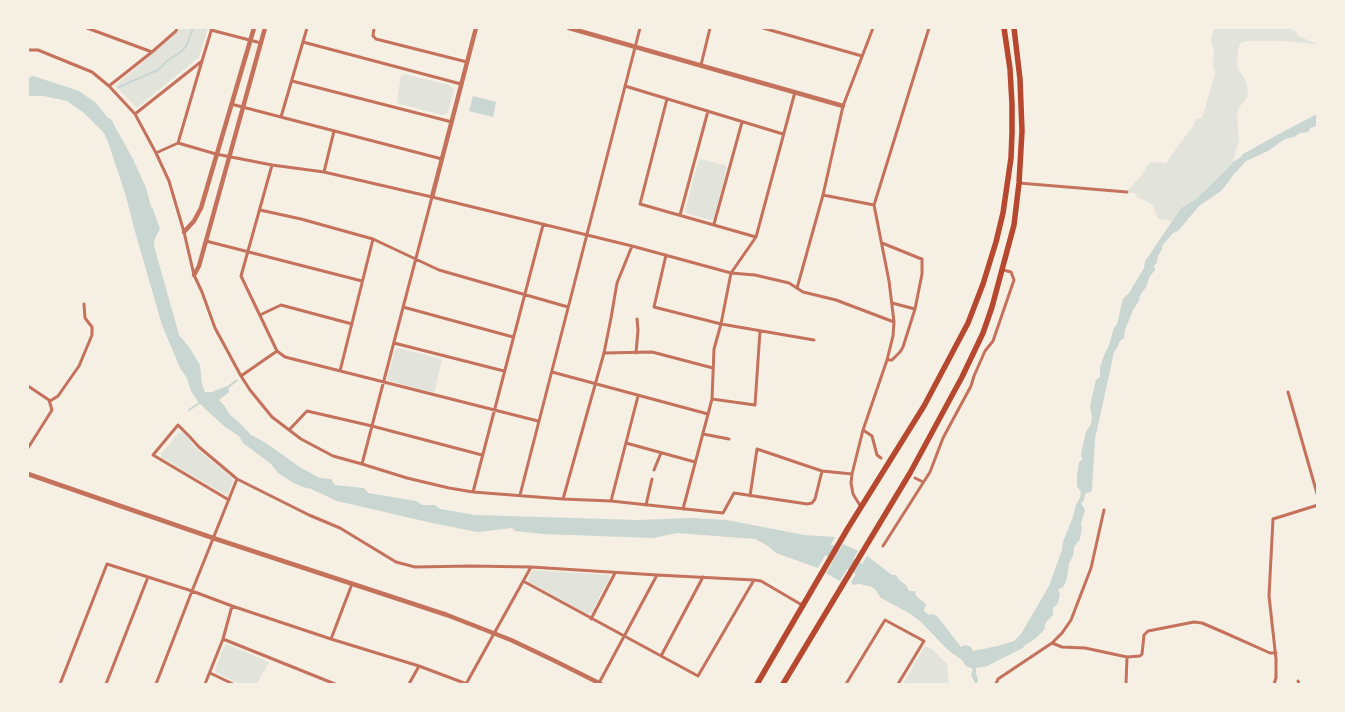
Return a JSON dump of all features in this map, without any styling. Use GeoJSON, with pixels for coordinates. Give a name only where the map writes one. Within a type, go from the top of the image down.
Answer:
{"type":"FeatureCollection","features":[{"type":"Feature","properties":{"kind":"highway"},"geometry":{"type":"LineString","coordinates":[[757,684],[860,507],[924,406],[964,331],[983,284],[996,242],[1008,183],[1012,133],[1010,69],[1004,28]]}},
{"type":"Feature","properties":{"kind":"highway"},"geometry":{"type":"LineString","coordinates":[[782,684],[910,473],[983,333],[1014,225],[1019,183],[1022,131],[1020,79],[1014,28]]}},
{"type":"Feature","properties":{"kind":"street"},"geometry":{"type":"LineString","coordinates":[[87,28],[152,52]]}},
{"type":"Feature","properties":{"kind":"street"},"geometry":{"type":"LineString","coordinates":[[110,86],[152,52],[177,28]]}},
{"type":"Feature","properties":{"kind":"street"},"geometry":{"type":"LineString","coordinates":[[184,232],[194,221],[201,208],[230,104],[254,28]]}},
{"type":"Feature","properties":{"kind":"street"},"geometry":{"type":"LineString","coordinates":[[194,275],[199,266],[265,28]]}},
{"type":"Feature","properties":{"kind":"street"},"geometry":{"type":"LineString","coordinates":[[281,118],[307,28]]}},
{"type":"Feature","properties":{"kind":"street"},"geometry":{"type":"LineString","coordinates":[[374,28],[373,36],[376,39],[467,62]]}},
{"type":"Feature","properties":{"kind":"street"},"geometry":{"type":"LineString","coordinates":[[362,464],[476,28]]}},
{"type":"Feature","properties":{"kind":"street"},"geometry":{"type":"LineString","coordinates":[[569,28],[843,106]]}},
{"type":"Feature","properties":{"kind":"street"},"geometry":{"type":"LineString","coordinates":[[520,495],[640,28]]}},
{"type":"Feature","properties":{"kind":"street"},"geometry":{"type":"LineString","coordinates":[[701,65],[710,28]]}},
{"type":"Feature","properties":{"kind":"street"},"geometry":{"type":"LineString","coordinates":[[763,28],[862,56]]}},
{"type":"Feature","properties":{"kind":"street"},"geometry":{"type":"LineString","coordinates":[[797,288],[823,195],[843,106],[873,28]]}},
{"type":"Feature","properties":{"kind":"street"},"geometry":{"type":"LineString","coordinates":[[860,507],[853,494],[852,474],[863,430],[887,360],[893,336],[894,322],[874,205],[929,28]]}},
{"type":"Feature","properties":{"kind":"street"},"geometry":{"type":"LineString","coordinates":[[178,143],[211,29],[261,43]]}},
{"type":"Feature","properties":{"kind":"street"},"geometry":{"type":"LineString","coordinates":[[303,42],[461,84]]}},
{"type":"Feature","properties":{"kind":"street"},"geometry":{"type":"LineString","coordinates":[[28,50],[38,50],[92,72],[110,86],[135,114],[156,153],[168,181],[184,232],[194,275],[215,328],[241,376],[272,416],[301,439],[333,456],[415,480],[473,492],[611,501],[723,513],[734,493],[807,504],[812,503],[815,500],[822,471]]}},
{"type":"Feature","properties":{"kind":"street"},"geometry":{"type":"LineString","coordinates":[[135,114],[202,61]]}},
{"type":"Feature","properties":{"kind":"street"},"geometry":{"type":"LineString","coordinates":[[292,80],[452,122]]}},
{"type":"Feature","properties":{"kind":"street"},"geometry":{"type":"LineString","coordinates":[[625,86],[783,134]]}},
{"type":"Feature","properties":{"kind":"street"},"geometry":{"type":"LineString","coordinates":[[683,509],[712,399],[714,349],[731,273],[756,237],[795,92]]}},
{"type":"Feature","properties":{"kind":"street"},"geometry":{"type":"LineString","coordinates":[[667,99],[640,204],[756,237]]}},
{"type":"Feature","properties":{"kind":"street"},"geometry":{"type":"LineString","coordinates":[[230,104],[442,159]]}},
{"type":"Feature","properties":{"kind":"street"},"geometry":{"type":"LineString","coordinates":[[680,215],[708,111]]}},
{"type":"Feature","properties":{"kind":"street"},"geometry":{"type":"LineString","coordinates":[[714,224],[742,122]]}},
{"type":"Feature","properties":{"kind":"street"},"geometry":{"type":"LineString","coordinates":[[324,172],[334,131]]}},
{"type":"Feature","properties":{"kind":"street"},"geometry":{"type":"LineString","coordinates":[[156,153],[178,143],[216,154],[272,165],[324,172],[632,246],[731,273],[755,275],[789,283],[803,292],[836,300],[894,322]]}},
{"type":"Feature","properties":{"kind":"street"},"geometry":{"type":"LineString","coordinates":[[272,165],[241,276],[277,351],[285,357],[538,421]]}},
{"type":"Feature","properties":{"kind":"street"},"geometry":{"type":"LineString","coordinates":[[1019,183],[1127,192]]}},
{"type":"Feature","properties":{"kind":"street"},"geometry":{"type":"LineString","coordinates":[[823,195],[874,205]]}},
{"type":"Feature","properties":{"kind":"street"},"geometry":{"type":"LineString","coordinates":[[260,210],[373,239],[439,270],[568,307]]}},
{"type":"Feature","properties":{"kind":"street"},"geometry":{"type":"LineString","coordinates":[[473,492],[543,225]]}},
{"type":"Feature","properties":{"kind":"street"},"geometry":{"type":"LineString","coordinates":[[340,371],[373,239]]}},
{"type":"Feature","properties":{"kind":"street"},"geometry":{"type":"LineString","coordinates":[[206,241],[362,281]]}},
{"type":"Feature","properties":{"kind":"street"},"geometry":{"type":"LineString","coordinates":[[882,243],[922,260],[922,274],[915,309],[903,347],[892,360],[887,360]]}},
{"type":"Feature","properties":{"kind":"street"},"geometry":{"type":"LineString","coordinates":[[563,499],[604,353],[617,283],[632,246]]}},
{"type":"Feature","properties":{"kind":"street"},"geometry":{"type":"LineString","coordinates":[[666,256],[654,307],[721,324],[814,340]]}},
{"type":"Feature","properties":{"kind":"street"},"geometry":{"type":"LineString","coordinates":[[883,546],[930,472],[942,438],[971,386],[985,351],[993,341],[1014,280],[1011,272],[1002,269]]}},
{"type":"Feature","properties":{"kind":"street"},"geometry":{"type":"LineString","coordinates":[[892,303],[915,309]]}},
{"type":"Feature","properties":{"kind":"street"},"geometry":{"type":"LineString","coordinates":[[50,401],[58,396],[79,366],[92,335],[92,327],[85,318],[84,304]]}},
{"type":"Feature","properties":{"kind":"street"},"geometry":{"type":"LineString","coordinates":[[260,315],[281,305],[352,324]]}},
{"type":"Feature","properties":{"kind":"street"},"geometry":{"type":"LineString","coordinates":[[403,307],[513,337]]}},
{"type":"Feature","properties":{"kind":"street"},"geometry":{"type":"LineString","coordinates":[[636,352],[637,318]]}},
{"type":"Feature","properties":{"kind":"street"},"geometry":{"type":"LineString","coordinates":[[712,399],[755,405],[760,331]]}},
{"type":"Feature","properties":{"kind":"street"},"geometry":{"type":"LineString","coordinates":[[394,343],[504,371]]}},
{"type":"Feature","properties":{"kind":"street"},"geometry":{"type":"LineString","coordinates":[[241,376],[277,351]]}},
{"type":"Feature","properties":{"kind":"street"},"geometry":{"type":"LineString","coordinates":[[604,353],[652,352],[713,368]]}},
{"type":"Feature","properties":{"kind":"street"},"geometry":{"type":"LineString","coordinates":[[552,372],[708,414]]}},
{"type":"Feature","properties":{"kind":"street"},"geometry":{"type":"LineString","coordinates":[[28,386],[44,395],[50,401],[52,410],[28,448]]}},
{"type":"Feature","properties":{"kind":"street"},"geometry":{"type":"LineString","coordinates":[[1288,392],[1318,497]]}},
{"type":"Feature","properties":{"kind":"street"},"geometry":{"type":"LineString","coordinates":[[611,501],[638,396]]}},
{"type":"Feature","properties":{"kind":"street"},"geometry":{"type":"LineString","coordinates":[[289,430],[307,411],[482,455]]}},
{"type":"Feature","properties":{"kind":"street"},"geometry":{"type":"LineString","coordinates":[[940,417],[951,423]]}},
{"type":"Feature","properties":{"kind":"street"},"geometry":{"type":"LineString","coordinates":[[229,500],[153,456],[178,425],[199,447],[237,479],[309,515],[340,528],[396,562],[415,567],[531,567],[754,580],[761,581],[803,605]]}},
{"type":"Feature","properties":{"kind":"street"},"geometry":{"type":"LineString","coordinates":[[863,430],[872,436],[877,455],[881,458]]}},
{"type":"Feature","properties":{"kind":"street"},"geometry":{"type":"LineString","coordinates":[[702,434],[729,439]]}},
{"type":"Feature","properties":{"kind":"street"},"geometry":{"type":"LineString","coordinates":[[626,443],[695,462]]}},
{"type":"Feature","properties":{"kind":"street"},"geometry":{"type":"LineString","coordinates":[[750,496],[757,449],[822,471],[852,474]]}},
{"type":"Feature","properties":{"kind":"street"},"geometry":{"type":"LineString","coordinates":[[654,470],[661,453]]}},
{"type":"Feature","properties":{"kind":"street"},"geometry":{"type":"LineString","coordinates":[[28,474],[213,538],[447,615],[511,640],[600,684],[657,575]]}},
{"type":"Feature","properties":{"kind":"street"},"geometry":{"type":"LineString","coordinates":[[646,505],[652,478]]}},
{"type":"Feature","properties":{"kind":"street"},"geometry":{"type":"LineString","coordinates":[[914,478],[922,482]]}},
{"type":"Feature","properties":{"kind":"street"},"geometry":{"type":"LineString","coordinates":[[156,684],[237,479]]}},
{"type":"Feature","properties":{"kind":"street"},"geometry":{"type":"LineString","coordinates":[[1274,684],[1276,678],[1276,653],[1269,596],[1272,519],[1318,505]]}},
{"type":"Feature","properties":{"kind":"street"},"geometry":{"type":"LineString","coordinates":[[996,684],[998,679],[1052,643],[1071,620],[1091,568],[1104,510]]}},
{"type":"Feature","properties":{"kind":"street"},"geometry":{"type":"LineString","coordinates":[[60,684],[107,564],[331,639],[419,666],[467,684],[531,567]]}},
{"type":"Feature","properties":{"kind":"street"},"geometry":{"type":"LineString","coordinates":[[591,619],[615,572]]}},
{"type":"Feature","properties":{"kind":"street"},"geometry":{"type":"LineString","coordinates":[[661,656],[703,577]]}},
{"type":"Feature","properties":{"kind":"street"},"geometry":{"type":"LineString","coordinates":[[106,684],[148,578]]}},
{"type":"Feature","properties":{"kind":"street"},"geometry":{"type":"LineString","coordinates":[[523,582],[698,676],[754,580]]}},
{"type":"Feature","properties":{"kind":"street"},"geometry":{"type":"LineString","coordinates":[[331,639],[352,584]]}},
{"type":"Feature","properties":{"kind":"street"},"geometry":{"type":"LineString","coordinates":[[205,684],[223,639],[232,606]]}},
{"type":"Feature","properties":{"kind":"street"},"geometry":{"type":"LineString","coordinates":[[846,684],[885,620],[924,642],[898,684]]}},
{"type":"Feature","properties":{"kind":"street"},"geometry":{"type":"LineString","coordinates":[[1052,643],[1062,647],[1140,656],[1142,654],[1144,636],[1148,631],[1194,622],[1223,632],[1270,653],[1276,653]]}},
{"type":"Feature","properties":{"kind":"street"},"geometry":{"type":"LineString","coordinates":[[223,639],[334,684]]}},
{"type":"Feature","properties":{"kind":"street"},"geometry":{"type":"LineString","coordinates":[[1126,684],[1127,656]]}},
{"type":"Feature","properties":{"kind":"street"},"geometry":{"type":"LineString","coordinates":[[409,684],[419,666]]}},
{"type":"Feature","properties":{"kind":"street"},"geometry":{"type":"LineString","coordinates":[[210,673],[232,684]]}},
{"type":"Feature","properties":{"kind":"shaded area"},"geometry":{"type":"Polygon","coordinates":[[[180,28],[208,28],[199,57],[136,107],[115,86],[178,32],[180,28]]]}},
{"type":"Feature","properties":{"kind":"shaded area"},"geometry":{"type":"Polygon","coordinates":[[[1214,28],[1287,28],[1296,31],[1298,36],[1317,44],[1282,41],[1246,41],[1241,43],[1238,49],[1237,63],[1238,69],[1247,85],[1248,96],[1238,109],[1239,140],[1233,162],[1196,199],[1181,208],[1171,222],[1158,219],[1153,206],[1128,190],[1150,162],[1166,163],[1197,118],[1202,118],[1215,73],[1213,66],[1214,52],[1211,40],[1214,28]]]}},
{"type":"Feature","properties":{"kind":"shaded area"},"geometry":{"type":"Polygon","coordinates":[[[404,74],[449,85],[454,89],[448,113],[443,115],[399,104],[397,100],[401,76],[404,74]]]}},
{"type":"Feature","properties":{"kind":"shaded area"},"geometry":{"type":"Polygon","coordinates":[[[33,76],[79,91],[96,103],[107,117],[112,120],[146,188],[160,229],[155,238],[154,246],[179,335],[200,365],[205,392],[212,392],[227,386],[229,392],[219,400],[230,415],[251,435],[266,443],[301,468],[320,478],[331,479],[335,485],[364,488],[368,493],[416,501],[422,505],[435,505],[440,509],[475,515],[639,520],[691,518],[727,520],[804,535],[835,537],[818,568],[776,553],[755,539],[677,533],[653,538],[543,534],[515,531],[512,528],[477,532],[337,501],[292,482],[278,473],[271,464],[243,443],[239,436],[225,427],[199,403],[191,391],[187,378],[180,368],[162,325],[125,193],[104,133],[84,113],[67,101],[44,96],[28,96],[28,78],[33,76]]]}},
{"type":"Feature","properties":{"kind":"shaded area"},"geometry":{"type":"Polygon","coordinates":[[[473,96],[496,102],[493,117],[469,111],[473,96]]]}},
{"type":"Feature","properties":{"kind":"shaded area"},"geometry":{"type":"Polygon","coordinates":[[[1317,114],[1317,126],[1310,128],[1308,132],[1285,139],[1268,151],[1246,161],[1221,191],[1199,206],[1178,231],[1173,233],[1162,246],[1154,266],[1155,270],[1133,310],[1124,338],[1120,341],[1114,352],[1095,439],[1092,488],[1091,492],[1086,493],[1081,503],[1085,510],[1081,524],[1080,539],[1074,547],[1064,586],[1058,590],[1060,594],[1058,603],[1053,608],[1053,615],[1046,622],[1044,630],[1023,648],[987,666],[976,668],[978,680],[977,684],[975,683],[971,675],[973,669],[966,666],[962,660],[949,651],[920,621],[881,598],[874,588],[859,584],[853,585],[851,582],[867,556],[892,575],[896,575],[909,591],[915,591],[916,596],[926,604],[924,611],[929,615],[937,616],[961,647],[965,645],[971,647],[973,651],[1014,641],[1021,634],[1049,586],[1080,498],[1081,492],[1077,486],[1077,475],[1079,462],[1082,460],[1081,454],[1086,432],[1092,419],[1090,406],[1096,380],[1100,377],[1100,367],[1117,324],[1123,299],[1129,293],[1144,268],[1145,261],[1181,208],[1196,199],[1243,154],[1317,114]]]}},
{"type":"Feature","properties":{"kind":"shaded area"},"geometry":{"type":"Polygon","coordinates":[[[699,159],[727,167],[714,218],[710,220],[686,213],[685,210],[699,159]]]}},
{"type":"Feature","properties":{"kind":"shaded area"},"geometry":{"type":"Polygon","coordinates":[[[398,348],[442,359],[434,393],[387,380],[395,350],[398,348]]]}},
{"type":"Feature","properties":{"kind":"shaded area"},"geometry":{"type":"Polygon","coordinates":[[[183,432],[196,448],[232,478],[233,482],[228,494],[224,494],[161,457],[161,453],[178,433],[183,432]]]}},
{"type":"Feature","properties":{"kind":"shaded area"},"geometry":{"type":"Polygon","coordinates":[[[843,544],[858,551],[840,581],[826,573],[843,544]]]}},
{"type":"Feature","properties":{"kind":"shaded area"},"geometry":{"type":"Polygon","coordinates":[[[534,570],[609,575],[610,577],[591,613],[588,614],[529,582],[531,572],[534,570]]]}},
{"type":"Feature","properties":{"kind":"shaded area"},"geometry":{"type":"Polygon","coordinates":[[[227,644],[269,662],[257,684],[240,684],[216,673],[215,670],[224,646],[227,644]]]}},
{"type":"Feature","properties":{"kind":"shaded area"},"geometry":{"type":"Polygon","coordinates":[[[925,646],[931,648],[947,664],[949,684],[903,684],[925,646]]]}},
{"type":"Feature","properties":{"kind":"waterway"},"geometry":{"type":"LineString","coordinates":[[119,87],[158,70],[167,61],[181,52],[187,45],[193,28]]}},
{"type":"Feature","properties":{"kind":"waterway"},"geometry":{"type":"LineString","coordinates":[[227,388],[237,380]]}},
{"type":"Feature","properties":{"kind":"waterway"},"geometry":{"type":"LineString","coordinates":[[189,410],[201,402]]}},
{"type":"Feature","properties":{"kind":"waterway"},"geometry":{"type":"LineString","coordinates":[[813,543],[821,545],[873,578]]}}]}
